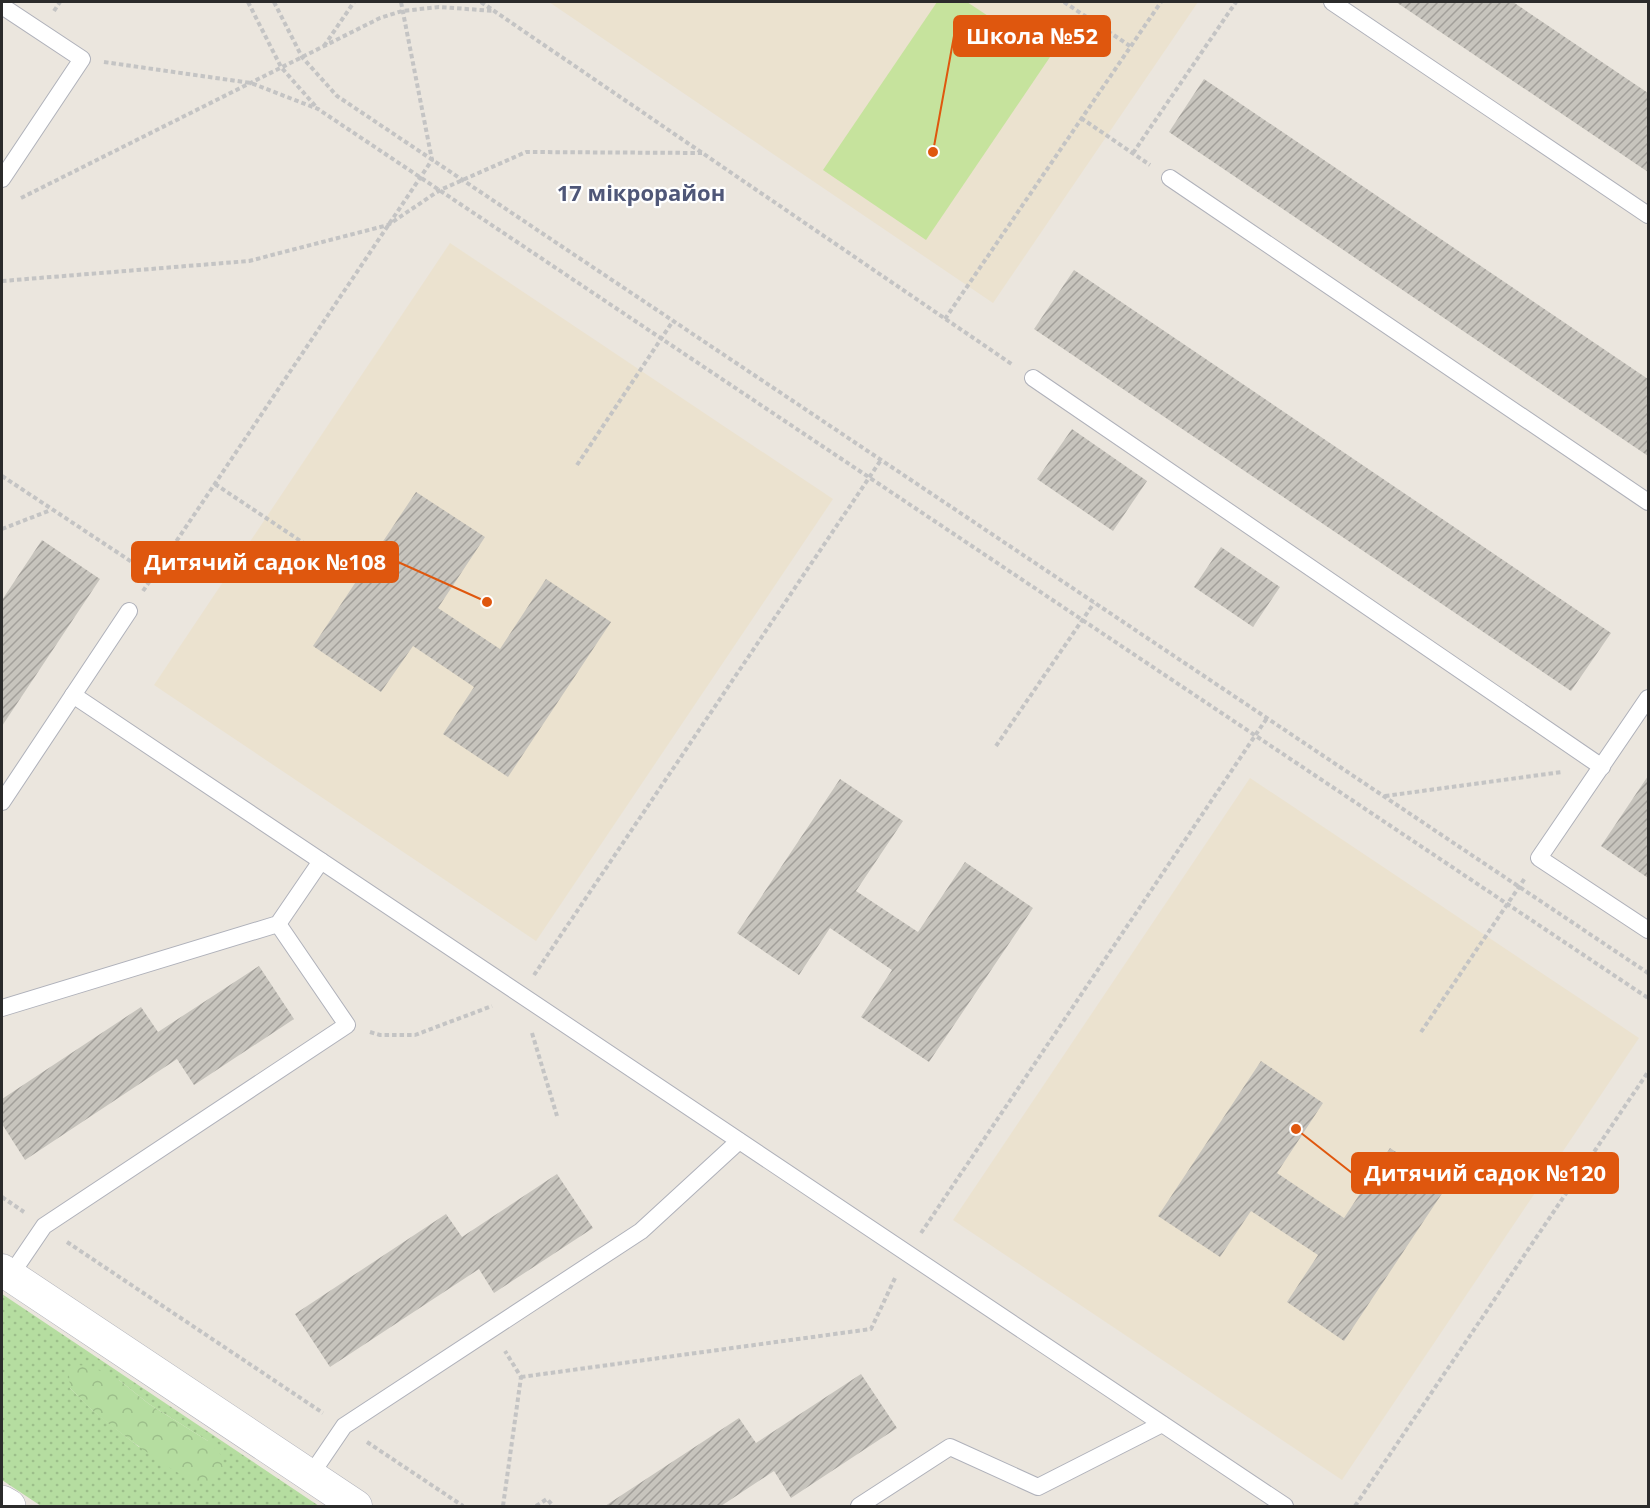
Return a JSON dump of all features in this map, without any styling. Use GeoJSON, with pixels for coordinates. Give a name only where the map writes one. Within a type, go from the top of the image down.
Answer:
{"type":"FeatureCollection","features":[{"type":"Feature","properties":{"kind":"main road"},"geometry":{"type":"LineString","coordinates":[[2,1502],[9,1506]]}},
{"type":"Feature","properties":{"kind":"street"},"geometry":{"type":"LineString","coordinates":[[6,1273],[356,1506]]}},
{"type":"Feature","properties":{"kind":"lane"},"geometry":{"type":"LineString","coordinates":[[1332,2],[1648,215]]}},
{"type":"Feature","properties":{"kind":"lane"},"geometry":{"type":"LineString","coordinates":[[2,6],[82,59],[2,179]]}},
{"type":"Feature","properties":{"kind":"lane"},"geometry":{"type":"LineString","coordinates":[[1170,178],[1648,502]]}},
{"type":"Feature","properties":{"kind":"lane"},"geometry":{"type":"LineString","coordinates":[[1033,378],[1602,767]]}},
{"type":"Feature","properties":{"kind":"lane"},"geometry":{"type":"LineString","coordinates":[[2,802],[129,611]]}},
{"type":"Feature","properties":{"kind":"lane"},"geometry":{"type":"LineString","coordinates":[[73,695],[1286,1506]]}},
{"type":"Feature","properties":{"kind":"lane"},"geometry":{"type":"LineString","coordinates":[[1648,698],[1539,858],[1648,930]]}},
{"type":"Feature","properties":{"kind":"lane"},"geometry":{"type":"LineString","coordinates":[[2,1008],[278,924],[321,861]]}},
{"type":"Feature","properties":{"kind":"lane"},"geometry":{"type":"LineString","coordinates":[[6,1273],[44,1226],[346,1024],[278,924]]}},
{"type":"Feature","properties":{"kind":"lane"},"geometry":{"type":"LineString","coordinates":[[310,1476],[344,1426],[642,1231],[740,1141]]}},
{"type":"Feature","properties":{"kind":"lane"},"geometry":{"type":"LineString","coordinates":[[859,1506],[950,1447],[1038,1487],[1162,1424]]}},
{"type":"Feature","properties":{"kind":"path"},"geometry":{"type":"LineString","coordinates":[[248,2],[281,67],[318,109]]}},
{"type":"Feature","properties":{"kind":"path"},"geometry":{"type":"LineString","coordinates":[[274,2],[302,57],[336,96],[1648,973]]}},
{"type":"Feature","properties":{"kind":"path"},"geometry":{"type":"LineString","coordinates":[[324,46],[354,2]]}},
{"type":"Feature","properties":{"kind":"path"},"geometry":{"type":"LineString","coordinates":[[129,611],[432,160],[401,2]]}},
{"type":"Feature","properties":{"kind":"path"},"geometry":{"type":"LineString","coordinates":[[481,2],[1033,378]]}},
{"type":"Feature","properties":{"kind":"path"},"geometry":{"type":"LineString","coordinates":[[1064,2],[1130,46]]}},
{"type":"Feature","properties":{"kind":"path"},"geometry":{"type":"LineString","coordinates":[[945,319],[1161,2]]}},
{"type":"Feature","properties":{"kind":"path"},"geometry":{"type":"LineString","coordinates":[[1133,153],[1236,2]]}},
{"type":"Feature","properties":{"kind":"path"},"geometry":{"type":"LineString","coordinates":[[12,202],[380,18],[402,11],[439,7],[495,11]]}},
{"type":"Feature","properties":{"kind":"path"},"geometry":{"type":"LineString","coordinates":[[82,59],[251,83],[318,109],[1648,998]]}},
{"type":"Feature","properties":{"kind":"path"},"geometry":{"type":"LineString","coordinates":[[1081,118],[1170,178]]}},
{"type":"Feature","properties":{"kind":"path"},"geometry":{"type":"LineString","coordinates":[[2,281],[249,261],[388,225],[440,190],[526,152],[702,153]]}},
{"type":"Feature","properties":{"kind":"path"},"geometry":{"type":"LineString","coordinates":[[577,465],[673,321]]}},
{"type":"Feature","properties":{"kind":"path"},"geometry":{"type":"LineString","coordinates":[[346,1024],[380,1035],[415,1035],[521,995],[881,460]]}},
{"type":"Feature","properties":{"kind":"path"},"geometry":{"type":"LineString","coordinates":[[2,476],[153,576]]}},
{"type":"Feature","properties":{"kind":"path"},"geometry":{"type":"LineString","coordinates":[[215,484],[311,548]]}},
{"type":"Feature","properties":{"kind":"path"},"geometry":{"type":"LineString","coordinates":[[2,529],[52,509]]}},
{"type":"Feature","properties":{"kind":"path"},"geometry":{"type":"LineString","coordinates":[[996,746],[1094,603]]}},
{"type":"Feature","properties":{"kind":"path"},"geometry":{"type":"LineString","coordinates":[[503,1506],[521,1377],[872,1329],[907,1254],[1267,718]]}},
{"type":"Feature","properties":{"kind":"path"},"geometry":{"type":"LineString","coordinates":[[1384,797],[1602,767]]}},
{"type":"Feature","properties":{"kind":"path"},"geometry":{"type":"LineString","coordinates":[[1421,1032],[1539,858]]}},
{"type":"Feature","properties":{"kind":"path"},"geometry":{"type":"LineString","coordinates":[[521,995],[557,1116]]}},
{"type":"Feature","properties":{"kind":"path"},"geometry":{"type":"LineString","coordinates":[[1355,1506],[1648,1072]]}},
{"type":"Feature","properties":{"kind":"path"},"geometry":{"type":"LineString","coordinates":[[2,1197],[463,1506]]}},
{"type":"Feature","properties":{"kind":"path"},"geometry":{"type":"LineString","coordinates":[[536,1506],[547,1499],[552,1506]]}},
{"type":"Feature","properties":{"kind":"shaded area"},"geometry":{"type":"Polygon","coordinates":[[[549,2],[1198,2],[993,303],[549,2]]]}},
{"type":"Feature","properties":{"kind":"shaded area"},"geometry":{"type":"Polygon","coordinates":[[[450,243],[833,499],[536,941],[154,685],[450,243]]]}},
{"type":"Feature","properties":{"kind":"shaded area"},"geometry":{"type":"Polygon","coordinates":[[[1250,778],[1639,1038],[1342,1480],[953,1220],[1250,778]]]}},
{"type":"Feature","properties":{"kind":"green space"},"geometry":{"type":"Polygon","coordinates":[[[937,2],[967,2],[1050,57],[926,240],[823,170],[937,2]]]}},
{"type":"Feature","properties":{"kind":"green space"},"geometry":{"type":"Polygon","coordinates":[[[2,1294],[319,1506],[41,1506],[2,1480],[2,1294]],[[119,1380],[70,1388],[92,1410],[139,1447],[208,1441],[149,1404],[119,1380]]]}},
{"type":"Feature","properties":{"kind":"green space"},"geometry":{"type":"Polygon","coordinates":[[[76,1365],[90,1366],[119,1380],[149,1404],[208,1441],[221,1455],[223,1470],[214,1481],[206,1484],[196,1482],[149,1454],[93,1411],[70,1388],[69,1374],[76,1365]]]}},
{"type":"Feature","properties":{"kind":"building"},"geometry":{"type":"Polygon","coordinates":[[[1396,2],[1513,2],[1648,93],[1648,172],[1396,2]]]}},
{"type":"Feature","properties":{"kind":"building"},"geometry":{"type":"Polygon","coordinates":[[[1204,79],[1648,379],[1648,456],[1169,132],[1204,79]]]}},
{"type":"Feature","properties":{"kind":"building"},"geometry":{"type":"Polygon","coordinates":[[[1074,270],[1611,633],[1571,691],[1034,329],[1074,270]]]}},
{"type":"Feature","properties":{"kind":"building"},"geometry":{"type":"Polygon","coordinates":[[[1072,429],[1147,481],[1113,531],[1037,479],[1072,429]]]}},
{"type":"Feature","properties":{"kind":"building"},"geometry":{"type":"Polygon","coordinates":[[[416,492],[485,537],[438,608],[500,649],[546,579],[611,622],[508,777],[443,734],[474,687],[413,646],[381,692],[313,646],[416,492]]]}},
{"type":"Feature","properties":{"kind":"building"},"geometry":{"type":"Polygon","coordinates":[[[42,540],[100,579],[2,726],[2,600],[42,540]]]}},
{"type":"Feature","properties":{"kind":"building"},"geometry":{"type":"Polygon","coordinates":[[[1221,547],[1280,587],[1253,627],[1194,587],[1221,547]]]}},
{"type":"Feature","properties":{"kind":"building"},"geometry":{"type":"Polygon","coordinates":[[[1648,776],[1648,878],[1601,846],[1648,776]]]}},
{"type":"Feature","properties":{"kind":"building"},"geometry":{"type":"Polygon","coordinates":[[[840,779],[903,821],[856,891],[918,932],[965,862],[1033,908],[929,1062],[861,1017],[892,970],[830,928],[799,975],[737,933],[840,779]]]}},
{"type":"Feature","properties":{"kind":"building"},"geometry":{"type":"Polygon","coordinates":[[[259,966],[294,1019],[194,1085],[177,1059],[25,1160],[2,1124],[2,1099],[141,1007],[158,1032],[259,966]]]}},
{"type":"Feature","properties":{"kind":"building"},"geometry":{"type":"Polygon","coordinates":[[[1261,1061],[1323,1103],[1277,1173],[1344,1218],[1390,1148],[1447,1186],[1344,1341],[1287,1302],[1318,1255],[1251,1211],[1220,1257],[1158,1216],[1261,1061]]]}},
{"type":"Feature","properties":{"kind":"building"},"geometry":{"type":"Polygon","coordinates":[[[557,1174],[593,1228],[494,1293],[479,1269],[330,1367],[295,1314],[446,1214],[462,1237],[557,1174]]]}},
{"type":"Feature","properties":{"kind":"building"},"geometry":{"type":"Polygon","coordinates":[[[861,1374],[897,1428],[791,1498],[774,1471],[721,1506],[605,1506],[739,1418],[756,1443],[861,1374]]]}},
{"type":"Feature","properties":{"kind":"place","name":"Школа №52"},"geometry":{"type":"Point","coordinates":[933,152]}},
{"type":"Feature","properties":{"kind":"place","name":"Дитячий садок №108"},"geometry":{"type":"Point","coordinates":[487,602]}},
{"type":"Feature","properties":{"kind":"place","name":"Дитячий садок №120"},"geometry":{"type":"Point","coordinates":[1296,1129]}},
{"type":"Feature","properties":{"kind":"district","name":"17 мікрорайон"},"geometry":{"type":"Point","coordinates":[641,192]}}]}
